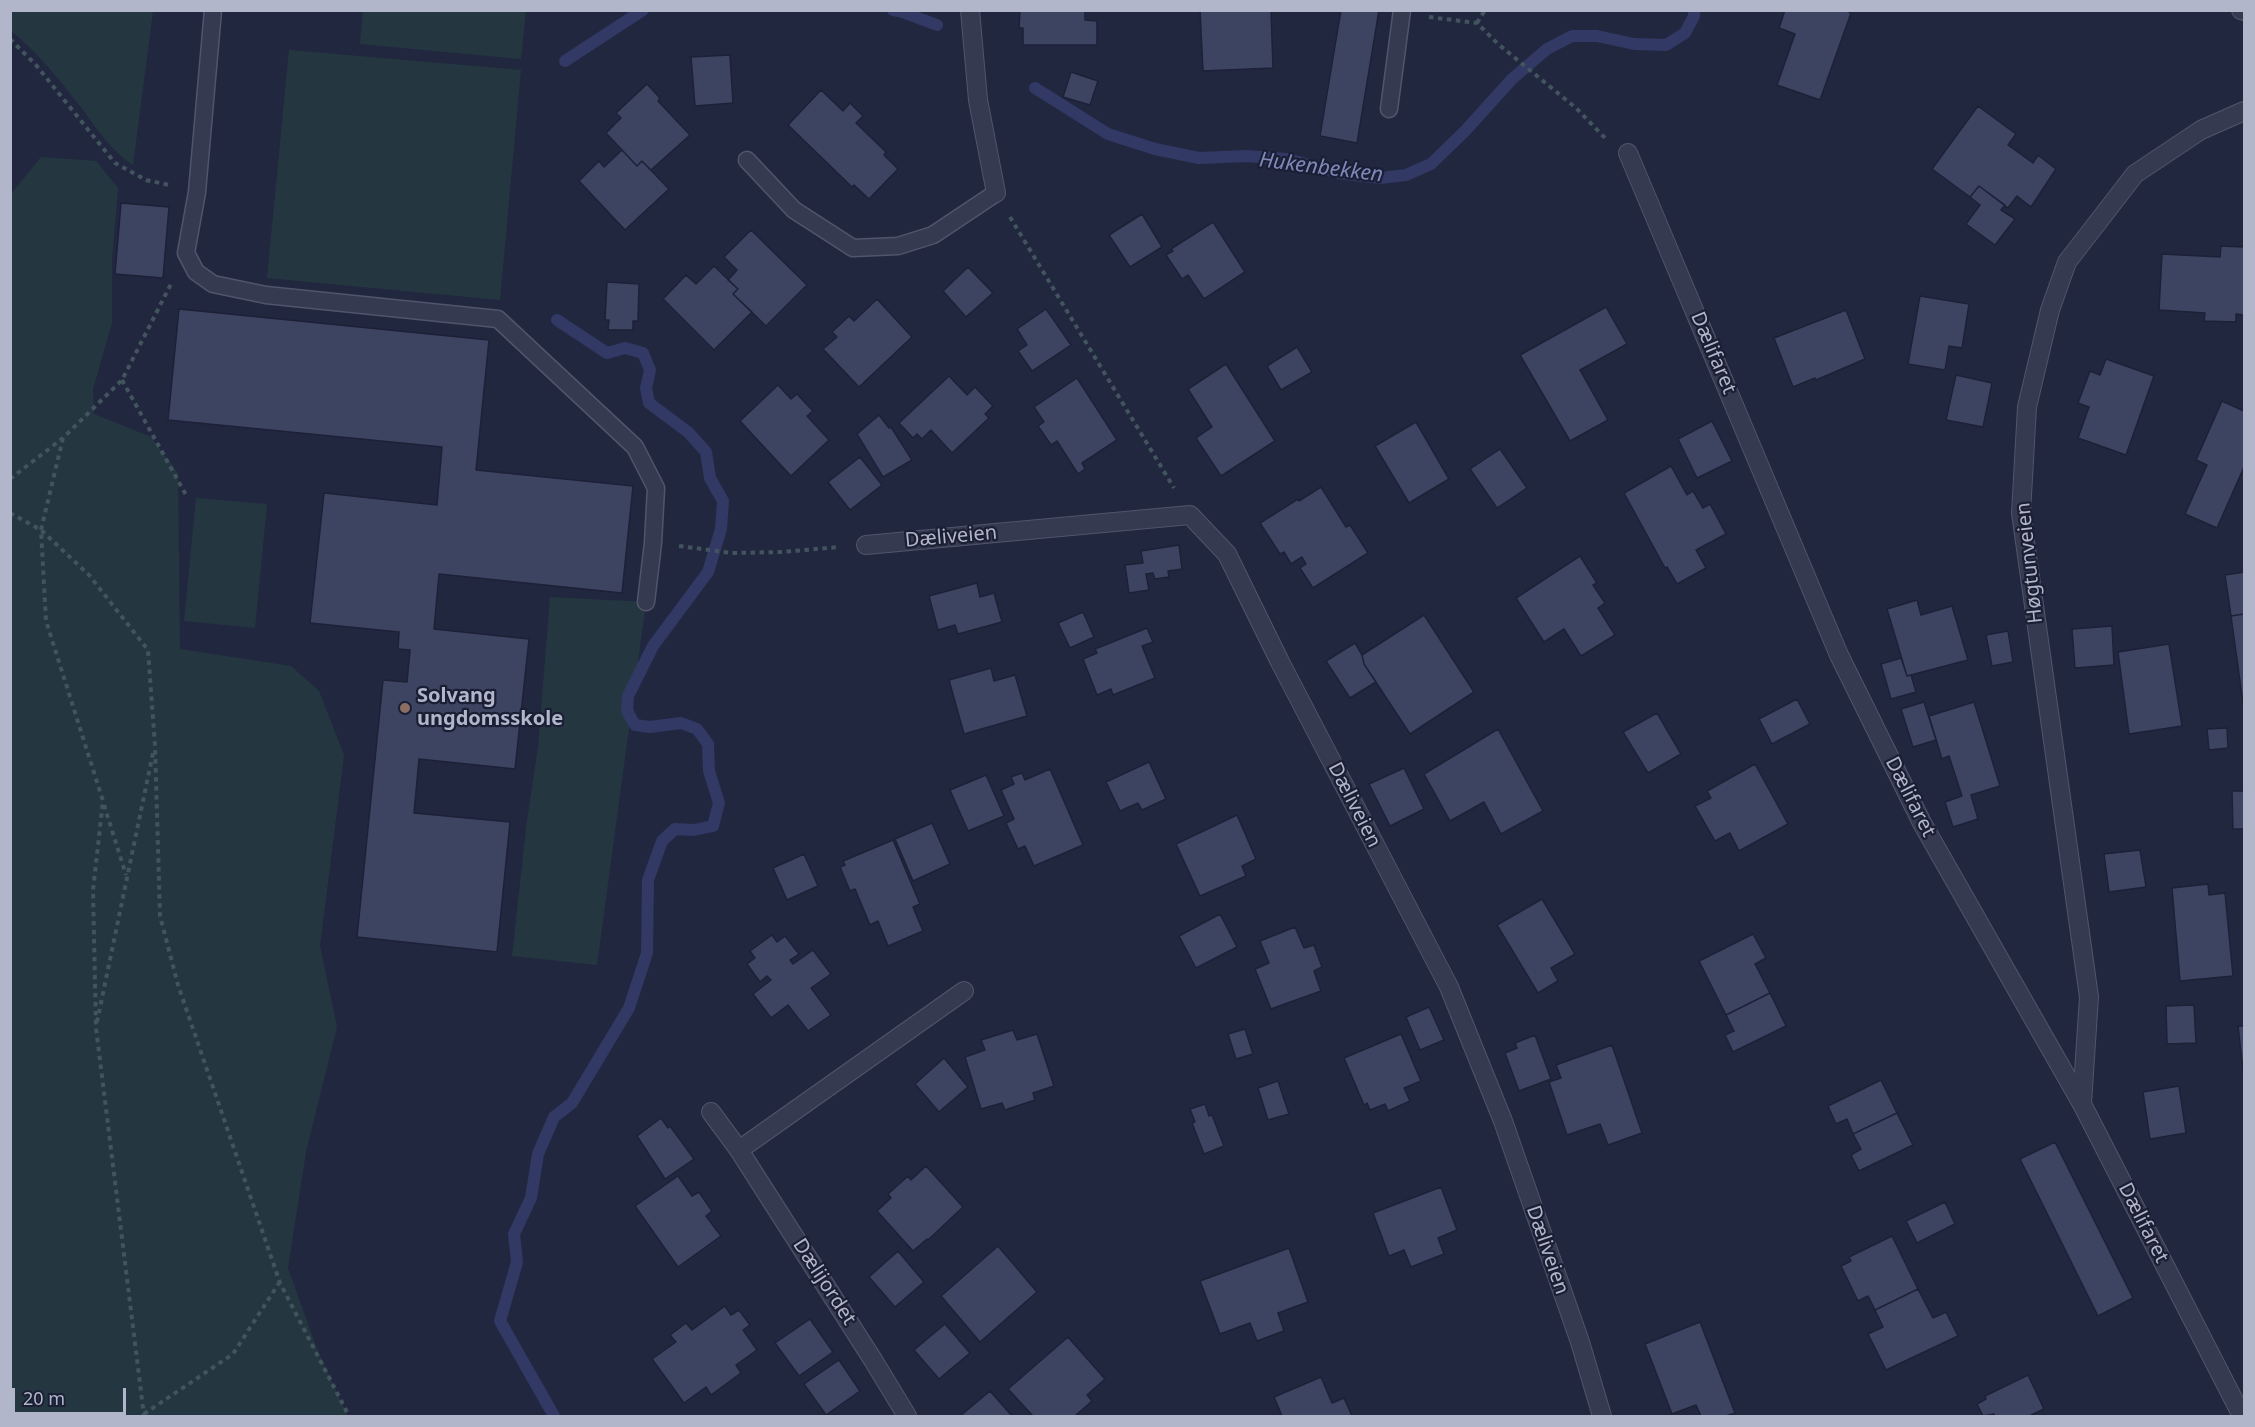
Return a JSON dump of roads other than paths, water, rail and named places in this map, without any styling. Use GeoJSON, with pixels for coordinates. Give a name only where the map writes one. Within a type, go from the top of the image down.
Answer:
{"type":"FeatureCollection","features":[{"type":"Feature","properties":{"kind":"street"},"geometry":{"type":"LineString","coordinates":[[970,10],[978,100],[996,194]]}},
{"type":"Feature","properties":{"kind":"street","name":"Høgtunveien"},"geometry":{"type":"LineString","coordinates":[[2082,1104],[2089,997],[2021,513],[2027,407],[2050,310],[2067,262],[2135,174],[2200,130],[2244,111]]}},
{"type":"Feature","properties":{"kind":"street","name":"Dælifaret"},"geometry":{"type":"LineString","coordinates":[[1628,153],[1839,655],[1923,823],[2082,1104],[2242,1416]]}},
{"type":"Feature","properties":{"kind":"street","name":"Dæliveien"},"geometry":{"type":"LineString","coordinates":[[867,545],[1190,514],[1227,554],[1280,663],[1449,987],[1503,1121],[1580,1342],[1602,1416]]}},
{"type":"Feature","properties":{"kind":"street"},"geometry":{"type":"LineString","coordinates":[[739,1150],[964,991]]}},
{"type":"Feature","properties":{"kind":"street","name":"Dælijordet"},"geometry":{"type":"LineString","coordinates":[[711,1112],[739,1150],[907,1416]]}},
{"type":"Feature","properties":{"kind":"lane"},"geometry":{"type":"LineString","coordinates":[[213,10],[197,192],[186,253],[196,272],[213,284],[266,295],[498,319],[635,447],[656,488],[646,602]]}},
{"type":"Feature","properties":{"kind":"lane"},"geometry":{"type":"LineString","coordinates":[[1389,109],[1402,12]]}},
{"type":"Feature","properties":{"kind":"lane"},"geometry":{"type":"LineString","coordinates":[[747,160],[794,210],[853,248],[898,246],[933,235],[996,194]]}},
{"type":"Feature","properties":{"kind":"waterway","name":"Hukenbekken"},"geometry":{"type":"LineString","coordinates":[[565,61],[643,10]]}},
{"type":"Feature","properties":{"kind":"waterway","name":"Hukenbekken"},"geometry":{"type":"LineString","coordinates":[[893,10],[937,25]]}},
{"type":"Feature","properties":{"kind":"waterway","name":"Hukenbekken"},"geometry":{"type":"LineString","coordinates":[[1035,88],[1108,134],[1155,149],[1199,158],[1247,156],[1287,159],[1339,173],[1380,178],[1406,175],[1431,164],[1465,131],[1512,79],[1547,49],[1572,36],[1597,36],[1634,44],[1666,45],[1685,33],[1694,16],[1694,10]]}},
{"type":"Feature","properties":{"kind":"waterway","name":"Hukenbekken"},"geometry":{"type":"LineString","coordinates":[[554,1416],[500,1321],[517,1262],[514,1234],[531,1198],[538,1154],[554,1117],[572,1103],[629,1008],[647,953],[648,880],[662,841],[675,829],[694,830],[713,826],[719,803],[709,771],[708,744],[697,729],[681,723],[650,727],[635,725],[627,711],[628,696],[653,646],[708,572],[721,529],[723,501],[710,478],[706,452],[688,432],[649,403],[646,388],[650,370],[643,353],[625,348],[607,353],[557,320]]}},
{"type":"Feature","properties":{"kind":"place","name":"Solvang ungdomsskole"},"geometry":{"type":"Point","coordinates":[405,708]}}]}
